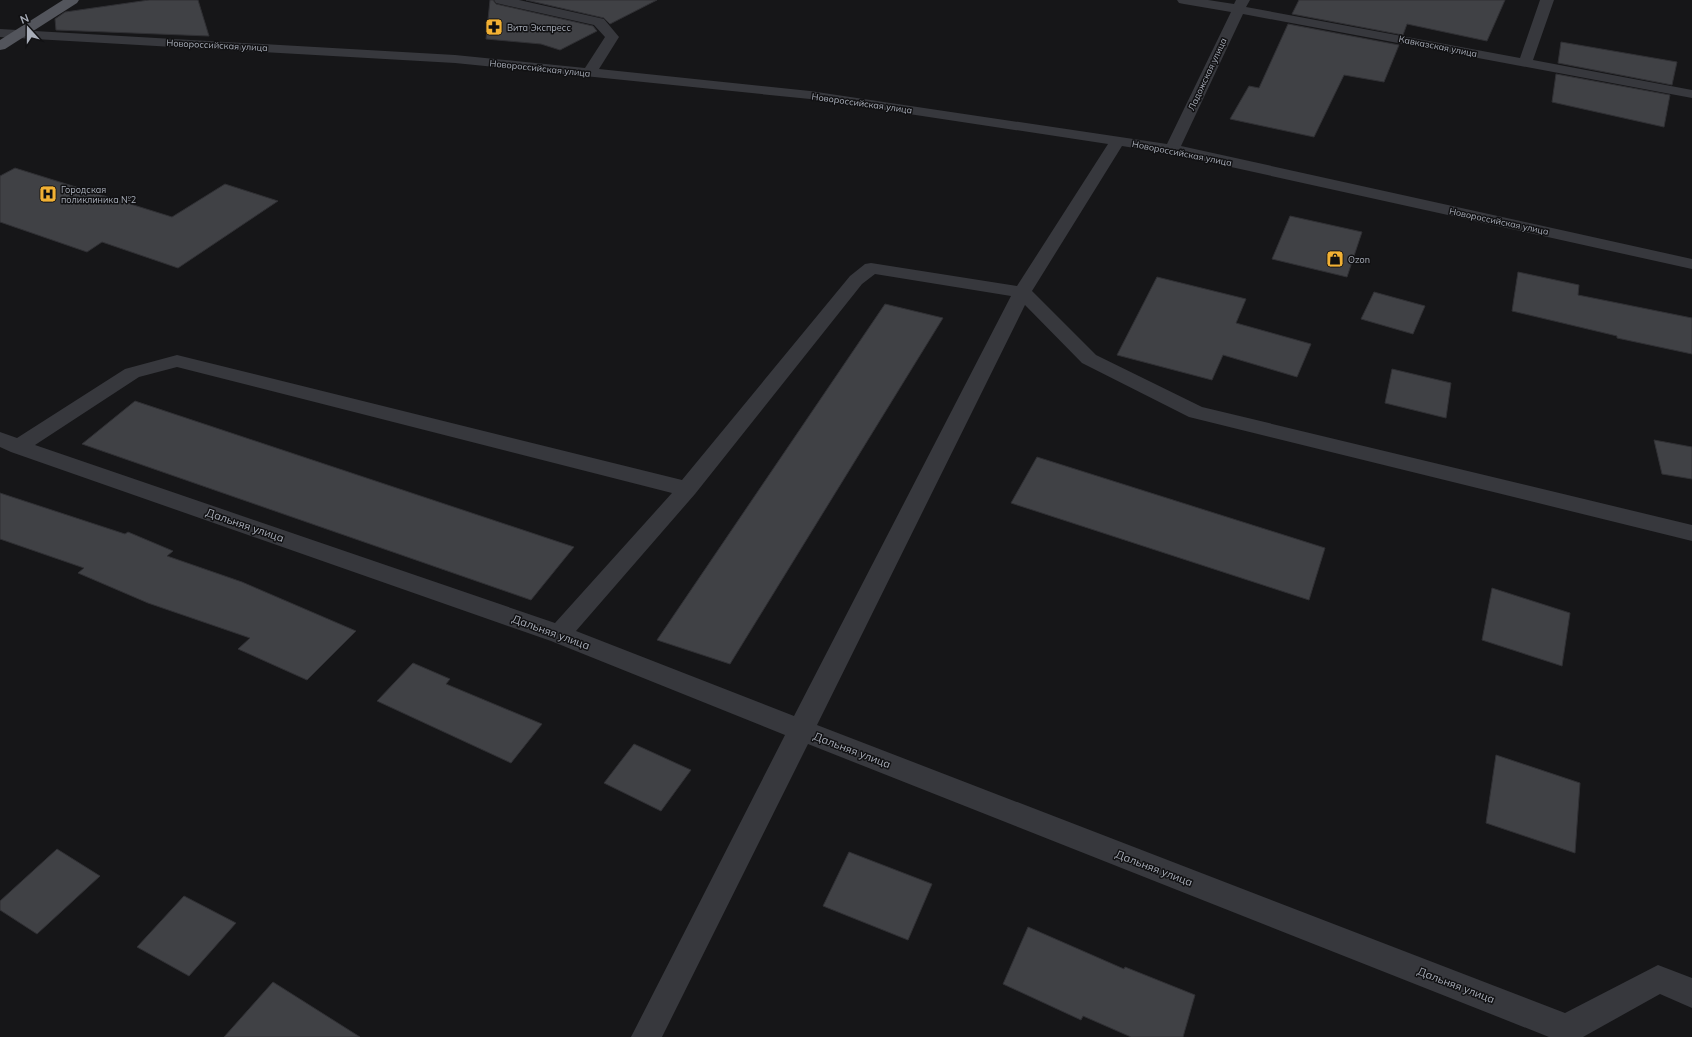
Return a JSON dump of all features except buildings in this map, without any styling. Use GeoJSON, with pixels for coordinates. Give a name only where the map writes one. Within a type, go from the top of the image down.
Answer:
{"type":"FeatureCollection","features":[{"type":"Feature","properties":{"kind":"main road"},"geometry":{"type":"LineString","coordinates":[[0,46],[72,0]]}},
{"type":"Feature","properties":{"kind":"street"},"geometry":{"type":"LineString","coordinates":[[501,0],[600,22],[612,37],[589,73]]}},
{"type":"Feature","properties":{"kind":"street","name":"Кавказская улица"},"geometry":{"type":"LineString","coordinates":[[1184,0],[1241,4],[1525,63],[1692,94]]}},
{"type":"Feature","properties":{"kind":"street"},"geometry":{"type":"LineString","coordinates":[[1525,63],[1547,0]]}},
{"type":"Feature","properties":{"kind":"street","name":"Ладожская улица"},"geometry":{"type":"LineString","coordinates":[[1172,149],[1241,4]]}},
{"type":"Feature","properties":{"kind":"street","name":"Новороссийская улица"},"geometry":{"type":"LineString","coordinates":[[0,33],[455,59],[810,95],[1172,149],[1692,264]]}},
{"type":"Feature","properties":{"kind":"street"},"geometry":{"type":"LineString","coordinates":[[646,1037],[1022,292],[1118,141]]}},
{"type":"Feature","properties":{"kind":"street"},"geometry":{"type":"LineString","coordinates":[[559,634],[687,489],[856,280],[872,268],[1022,292],[1089,359],[1196,412],[1692,533]]}},
{"type":"Feature","properties":{"kind":"street"},"geometry":{"type":"LineString","coordinates":[[9,443],[132,373],[177,361],[687,489]]}},
{"type":"Feature","properties":{"kind":"street","name":"Дальняя улица"},"geometry":{"type":"LineString","coordinates":[[9,443],[559,634],[1567,1029],[1658,979],[1692,993]]}},
{"type":"Feature","properties":{"kind":"place","name":"Вита Экспресс"},"geometry":{"type":"Point","coordinates":[494,27]}},
{"type":"Feature","properties":{"kind":"place","name":"Городская поликлиника №2"},"geometry":{"type":"Point","coordinates":[48,194]}},
{"type":"Feature","properties":{"kind":"place","name":"Ozon"},"geometry":{"type":"Point","coordinates":[1335,259]}}]}
